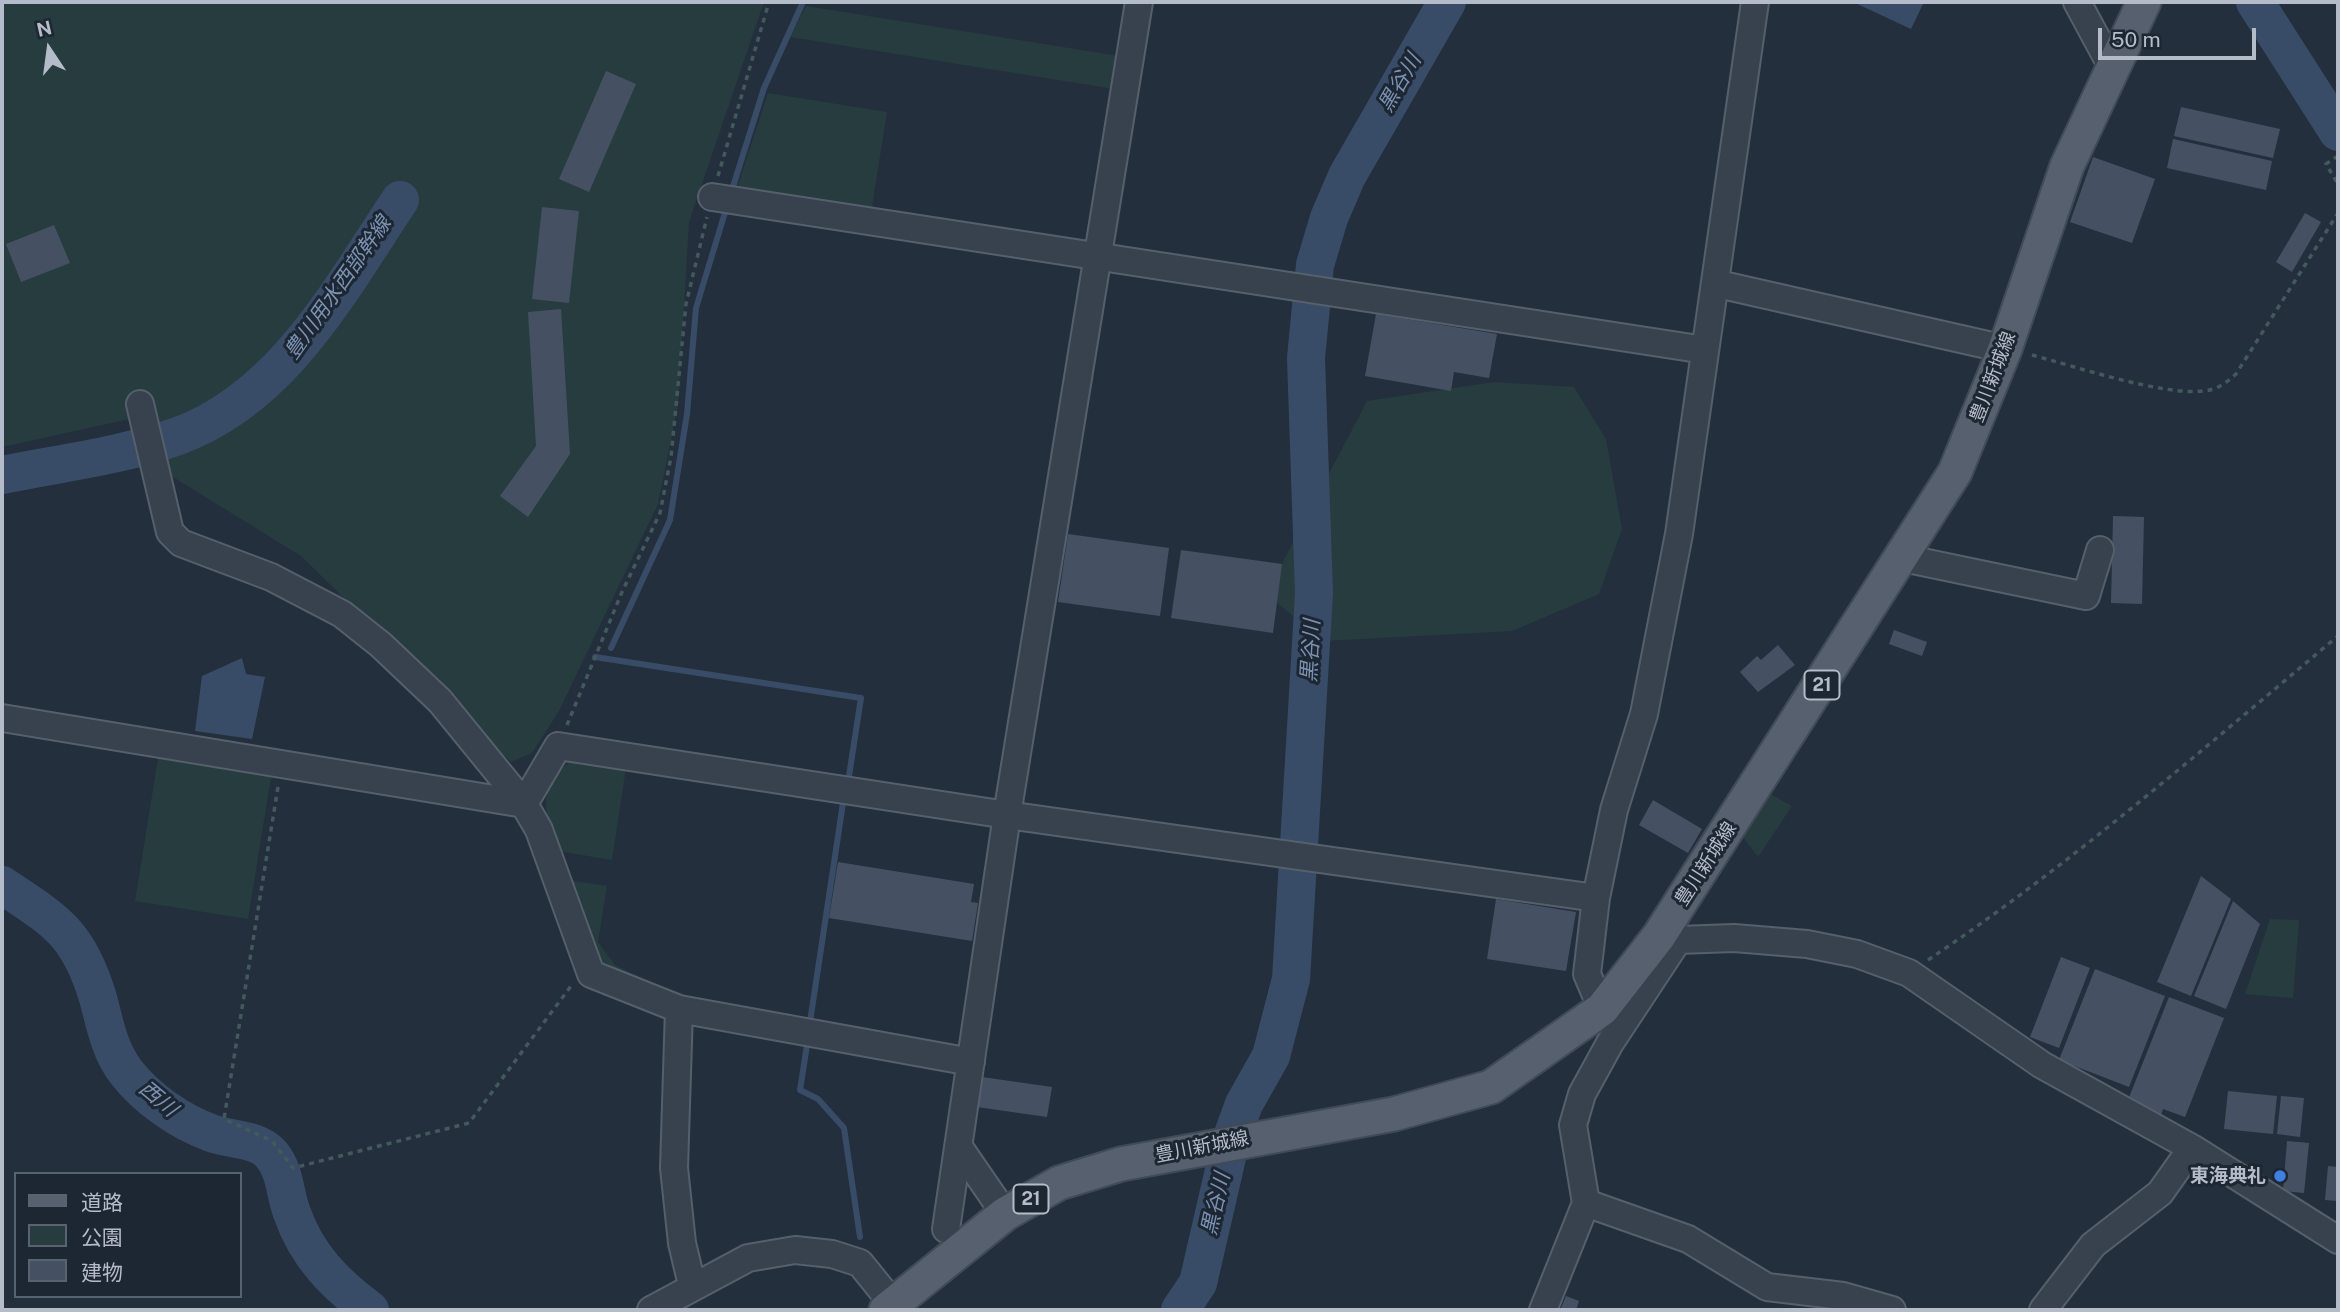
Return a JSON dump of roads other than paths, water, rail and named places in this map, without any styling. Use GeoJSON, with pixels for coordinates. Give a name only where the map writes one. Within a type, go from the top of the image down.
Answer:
{"type":"FeatureCollection","features":[{"type":"Feature","properties":{"kind":"main road","name":"豊川新城線"},"geometry":{"type":"LineString","coordinates":[[893,1308],[1004,1214],[1059,1183],[1121,1164],[1265,1135],[1394,1114],[1492,1087],[1602,1009],[1669,938],[1955,472],[2005,349],[2067,166],[2144,2]]}},
{"type":"Feature","properties":{"kind":"street"},"geometry":{"type":"LineString","coordinates":[[946,1228],[1007,816],[1139,2]]}},
{"type":"Feature","properties":{"kind":"street"},"geometry":{"type":"LineString","coordinates":[[1602,1009],[1587,974],[1596,898],[1614,810],[1647,701],[1679,534],[1717,284],[1755,2]]}},
{"type":"Feature","properties":{"kind":"street"},"geometry":{"type":"LineString","coordinates":[[2077,2],[2112,67]]}},
{"type":"Feature","properties":{"kind":"street"},"geometry":{"type":"LineString","coordinates":[[712,197],[1705,350]]}},
{"type":"Feature","properties":{"kind":"street"},"geometry":{"type":"LineString","coordinates":[[1717,284],[2005,349]]}},
{"type":"Feature","properties":{"kind":"street"},"geometry":{"type":"LineString","coordinates":[[141,404],[170,532],[181,542],[271,577],[342,614],[381,645],[440,701],[524,804],[544,843],[591,974],[679,1009],[971,1062]]}},
{"type":"Feature","properties":{"kind":"street"},"geometry":{"type":"LineString","coordinates":[[1903,558],[2086,596],[2100,551]]}},
{"type":"Feature","properties":{"kind":"street"},"geometry":{"type":"LineString","coordinates":[[2,718],[524,804]]}},
{"type":"Feature","properties":{"kind":"street"},"geometry":{"type":"LineString","coordinates":[[524,804],[558,746],[1007,816],[1596,898]]}},
{"type":"Feature","properties":{"kind":"street"},"geometry":{"type":"LineString","coordinates":[[1543,1310],[1586,1203],[1573,1125],[1582,1094],[1669,938],[1734,938],[1807,944],[1857,954],[1909,973],[2042,1065],[2192,1149],[2338,1240]]}},
{"type":"Feature","properties":{"kind":"street"},"geometry":{"type":"LineString","coordinates":[[679,1009],[674,1168],[682,1243],[692,1285]]}},
{"type":"Feature","properties":{"kind":"street"},"geometry":{"type":"LineString","coordinates":[[959,1147],[1004,1214]]}},
{"type":"Feature","properties":{"kind":"street"},"geometry":{"type":"LineString","coordinates":[[2043,1310],[2093,1245],[2160,1193],[2192,1149]]}},
{"type":"Feature","properties":{"kind":"street"},"geometry":{"type":"LineString","coordinates":[[1586,1203],[1688,1239],[1763,1299],[1843,1296],[1892,1310]]}},
{"type":"Feature","properties":{"kind":"street"},"geometry":{"type":"LineString","coordinates":[[651,1310],[692,1285],[748,1258],[795,1250],[851,1258],[875,1277],[893,1308]]}},
{"type":"Feature","properties":{"kind":"water"},"geometry":{"type":"Polygon","coordinates":[[[1853,2],[1924,2],[1911,29],[1853,2]]]}},
{"type":"Feature","properties":{"kind":"water"},"geometry":{"type":"Polygon","coordinates":[[[242,658],[246,674],[265,677],[252,739],[195,731],[202,676],[242,658]]]}},
{"type":"Feature","properties":{"kind":"waterway"},"geometry":{"type":"LineString","coordinates":[[731,193],[764,88],[803,2]]}},
{"type":"Feature","properties":{"kind":"waterway","name":"黒谷川"},"geometry":{"type":"LineString","coordinates":[[1180,1310],[1198,1283],[1231,1140],[1244,1104],[1271,1056],[1291,979],[1314,593],[1306,358],[1315,265],[1329,218],[1347,176],[1447,2]]}},
{"type":"Feature","properties":{"kind":"waterway","name":"豊川用水西部幹線"},"geometry":{"type":"LineString","coordinates":[[2255,2],[2338,132]]}},
{"type":"Feature","properties":{"kind":"waterway","name":"豊川用水西部幹線"},"geometry":{"type":"LineString","coordinates":[[2,475],[136,449],[178,436],[216,418],[249,395],[307,336],[400,200]]}},
{"type":"Feature","properties":{"kind":"waterway"},"geometry":{"type":"LineString","coordinates":[[611,648],[670,520],[687,414],[696,308],[727,206]]}},
{"type":"Feature","properties":{"kind":"waterway"},"geometry":{"type":"LineString","coordinates":[[595,657],[861,698],[849,776]]}},
{"type":"Feature","properties":{"kind":"waterway"},"geometry":{"type":"LineString","coordinates":[[810,1022],[843,803]]}},
{"type":"Feature","properties":{"kind":"waterway","name":"西川"},"geometry":{"type":"LineString","coordinates":[[2,885],[51,919],[73,943],[90,976],[115,1055],[134,1082],[164,1108],[187,1122],[211,1133],[251,1142],[271,1154],[282,1175],[289,1205],[305,1242],[333,1279],[370,1310]]}},
{"type":"Feature","properties":{"kind":"waterway"},"geometry":{"type":"LineString","coordinates":[[807,1045],[800,1090],[818,1099],[844,1128],[860,1237]]}},
{"type":"Feature","properties":{"kind":"place","name":"東海典礼"},"geometry":{"type":"Point","coordinates":[2280,1176]}}]}
